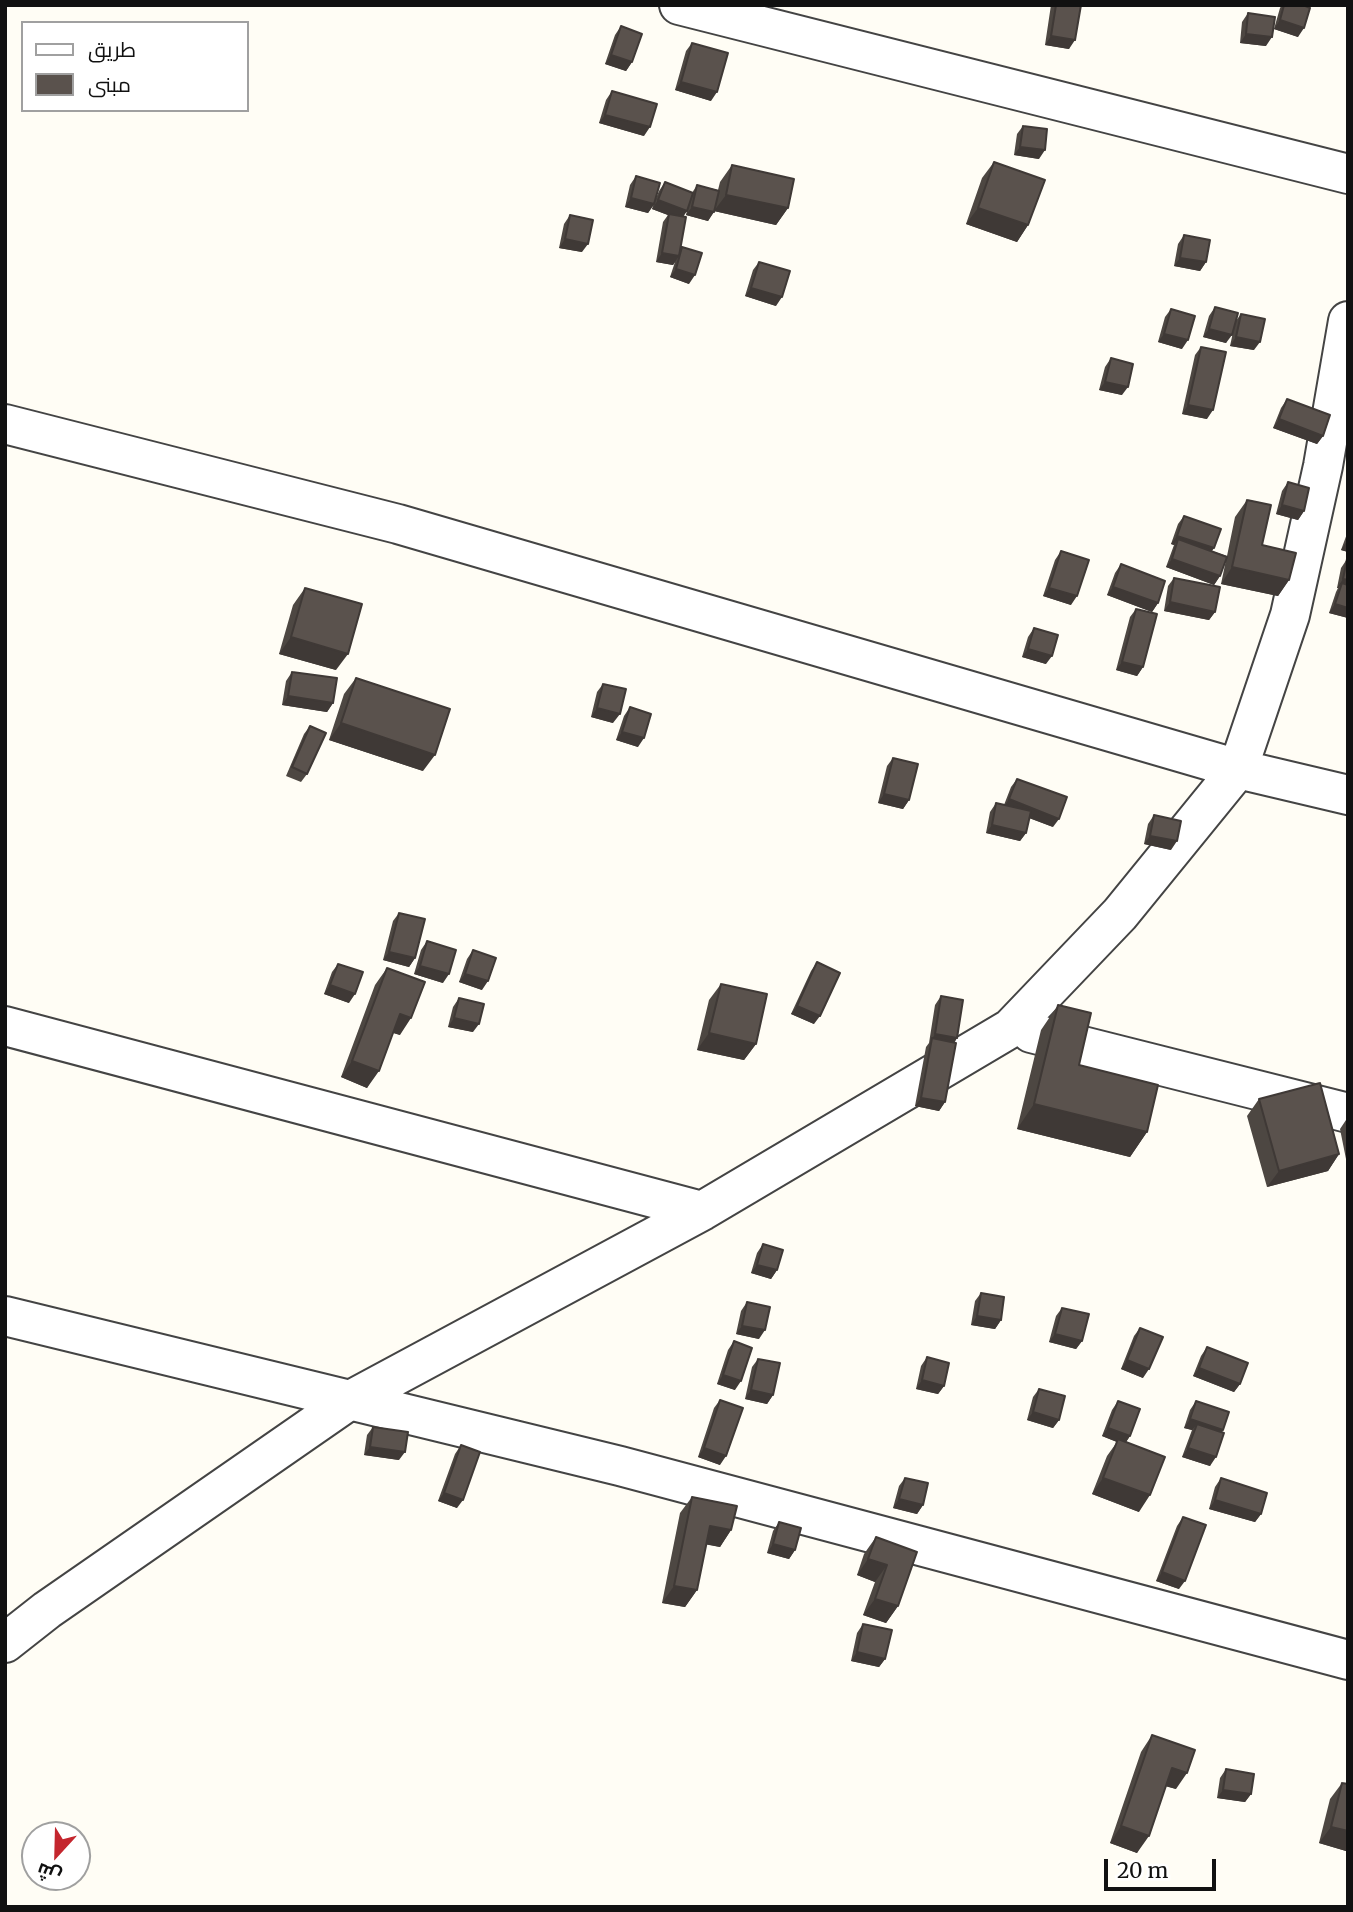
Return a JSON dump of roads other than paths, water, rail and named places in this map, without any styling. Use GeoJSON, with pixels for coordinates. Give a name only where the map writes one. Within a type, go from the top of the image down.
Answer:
{"type":"FeatureCollection","features":[{"type":"Feature","properties":{"kind":"street"},"geometry":{"type":"LineString","coordinates":[[679,5],[1348,174]]}},
{"type":"Feature","properties":{"kind":"street"},"geometry":{"type":"LineString","coordinates":[[5,1643],[47,1610],[347,1402],[702,1211],[1011,1028],[1120,914],[1238,769],[1335,469],[1348,321]]}},
{"type":"Feature","properties":{"kind":"street"},"geometry":{"type":"LineString","coordinates":[[5,424],[398,524],[1238,769],[1348,795]]}},
{"type":"Feature","properties":{"kind":"street"},"geometry":{"type":"LineString","coordinates":[[5,1026],[702,1211]]}},
{"type":"Feature","properties":{"kind":"street"},"geometry":{"type":"LineString","coordinates":[[1011,1028],[1348,1113]]}},
{"type":"Feature","properties":{"kind":"street"},"geometry":{"type":"LineString","coordinates":[[5,1317],[633,1470],[1348,1660]]}}]}
